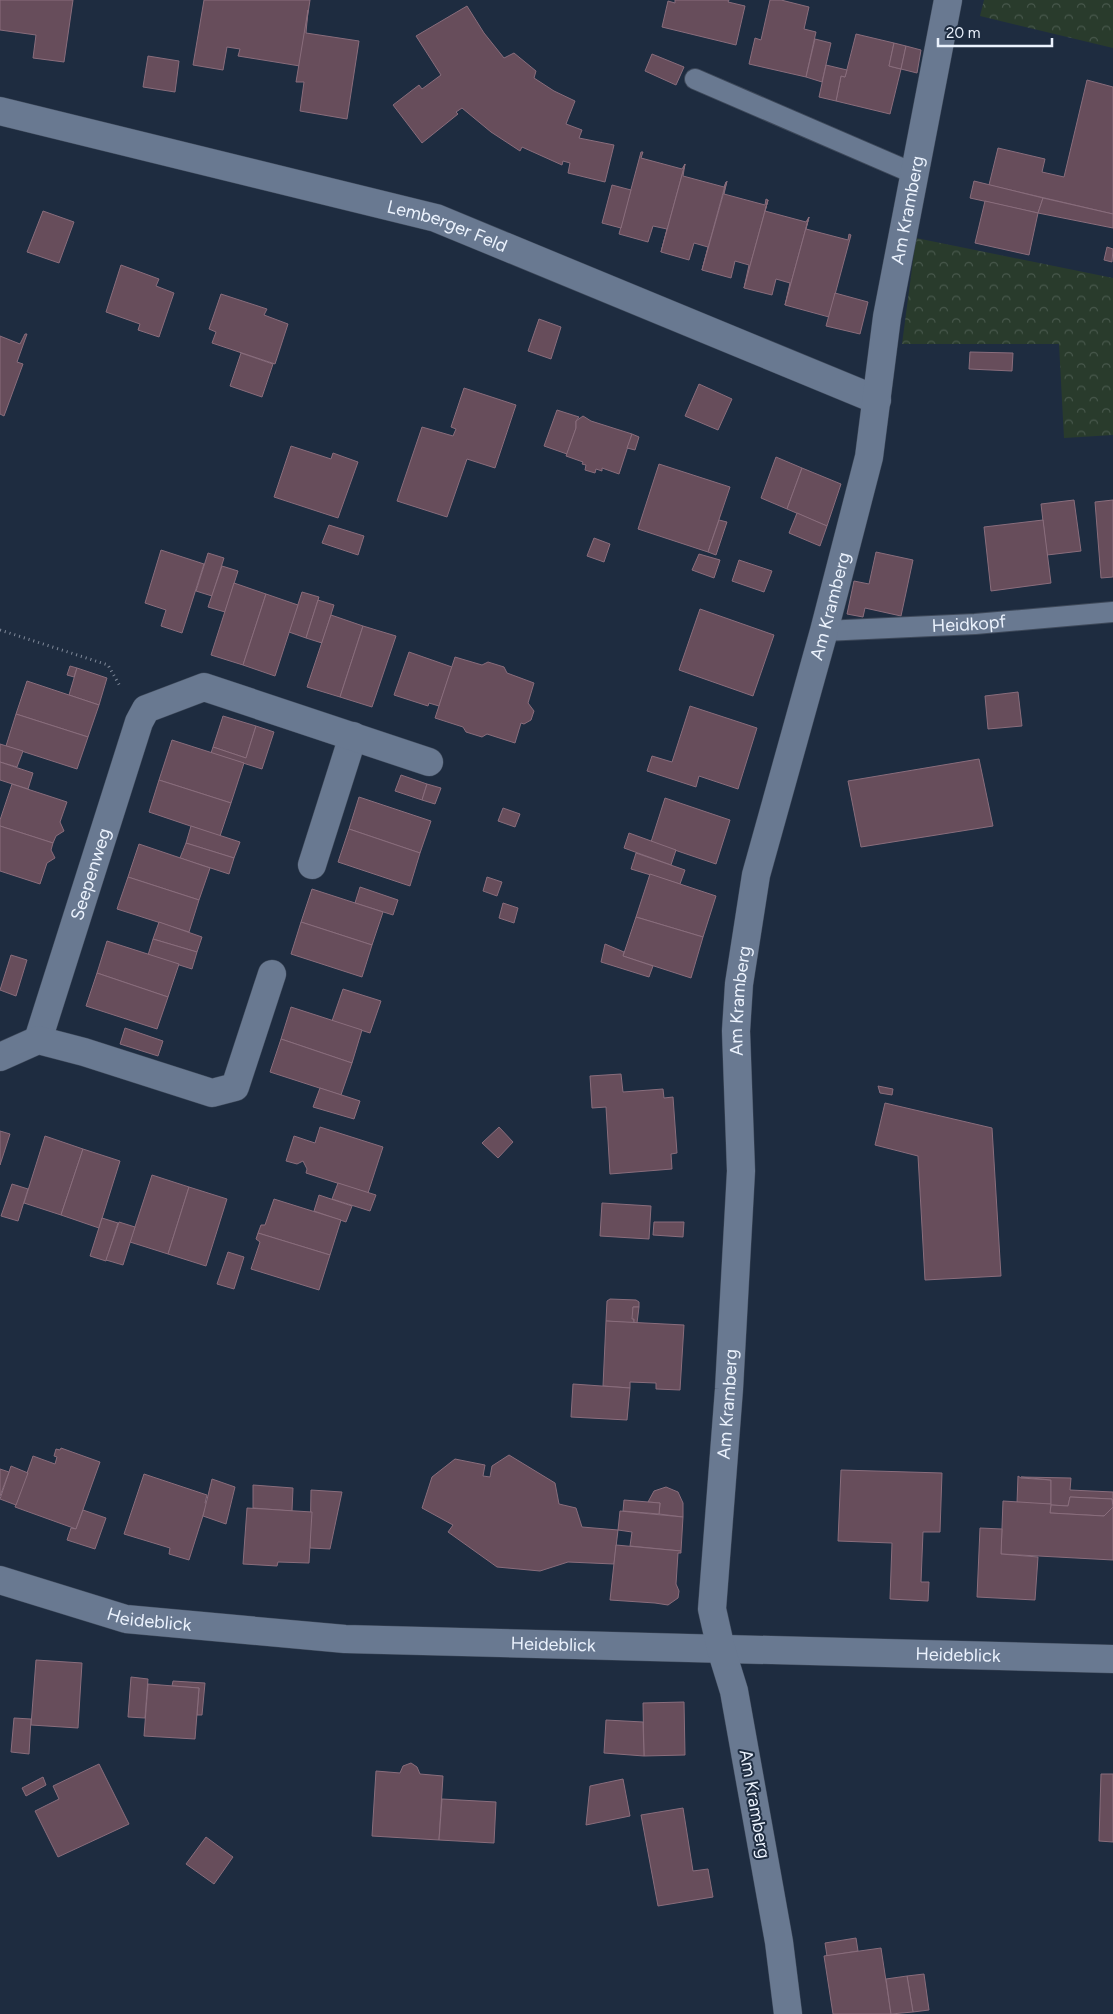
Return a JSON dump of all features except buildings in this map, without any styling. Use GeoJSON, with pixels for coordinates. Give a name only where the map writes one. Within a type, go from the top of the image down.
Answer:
{"type":"FeatureCollection","features":[{"type":"Feature","properties":{"kind":"street","name":"Am Kramberg"},"geometry":{"type":"LineString","coordinates":[[788,2014],[779,1942],[734,1691],[721,1649],[712,1609],[729,1389],[741,1171],[736,1031],[739,984],[756,875],[824,631],[869,457],[888,317],[948,0]]}},
{"type":"Feature","properties":{"kind":"street","name":"Lemberger Feld"},"geometry":{"type":"LineString","coordinates":[[0,110],[436,218],[876,400]]}},
{"type":"Feature","properties":{"kind":"street"},"geometry":{"type":"LineString","coordinates":[[146,709],[204,687],[429,762]]}},
{"type":"Feature","properties":{"kind":"street","name":"Seepenweg"},"geometry":{"type":"LineString","coordinates":[[38,1040],[139,722],[146,709]]}},
{"type":"Feature","properties":{"kind":"street"},"geometry":{"type":"LineString","coordinates":[[312,865],[353,736]]}},
{"type":"Feature","properties":{"kind":"street"},"geometry":{"type":"LineString","coordinates":[[0,1057],[38,1040],[84,1052],[212,1093],[235,1087],[272,974]]}},
{"type":"Feature","properties":{"kind":"street","name":"Heideblick"},"geometry":{"type":"LineString","coordinates":[[0,1580],[126,1618],[345,1639],[1113,1659]]}},
{"type":"Feature","properties":{"kind":"lane"},"geometry":{"type":"LineString","coordinates":[[695,79],[915,174]]}},
{"type":"Feature","properties":{"kind":"lane","name":"Heidkopf"},"geometry":{"type":"LineString","coordinates":[[824,631],[975,624],[1113,612]]}},
{"type":"Feature","properties":{"kind":"path"},"geometry":{"type":"LineString","coordinates":[[0,630],[108,665],[125,695],[146,709]]}},
{"type":"Feature","properties":{"kind":"green space"},"geometry":{"type":"Polygon","coordinates":[[[984,0],[1113,0],[1113,48],[980,16],[984,0]]]}},
{"type":"Feature","properties":{"kind":"green space"},"geometry":{"type":"Polygon","coordinates":[[[916,238],[1113,278],[1113,435],[1064,438],[1059,344],[902,344],[916,238]]]}}]}
